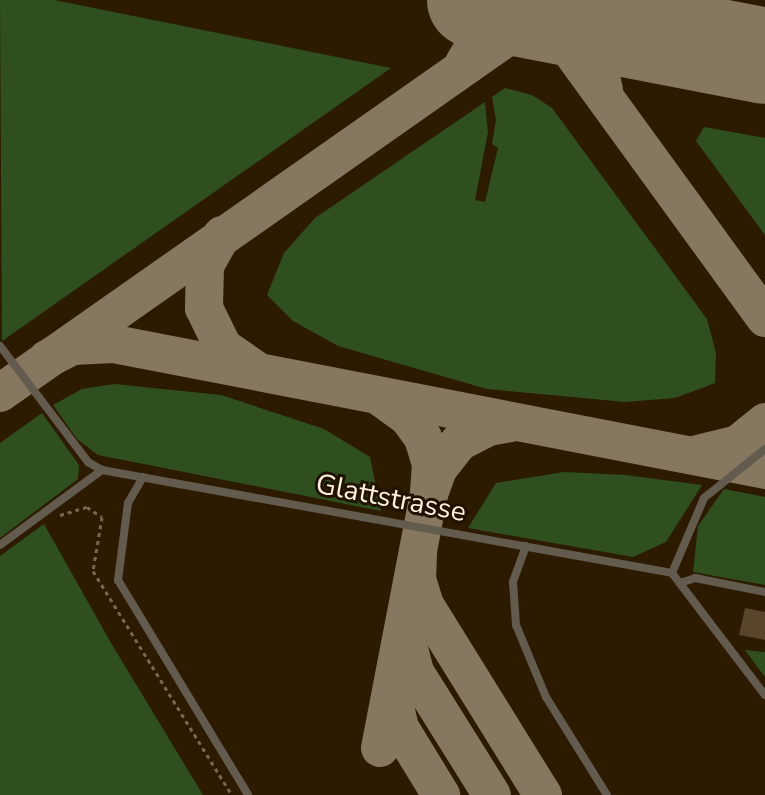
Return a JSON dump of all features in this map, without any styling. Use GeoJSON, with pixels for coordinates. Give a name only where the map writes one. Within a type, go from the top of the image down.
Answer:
{"type":"FeatureCollection","features":[{"type":"Feature","properties":{"kind":"lane"},"geometry":{"type":"LineString","coordinates":[[0,346],[88,462],[102,470],[0,545]]}},
{"type":"Feature","properties":{"kind":"lane"},"geometry":{"type":"LineString","coordinates":[[765,449],[704,498],[672,573],[683,582],[765,695]]}},
{"type":"Feature","properties":{"kind":"lane","name":"Glattstrasse"},"geometry":{"type":"LineString","coordinates":[[102,470],[672,573]]}},
{"type":"Feature","properties":{"kind":"lane"},"geometry":{"type":"LineString","coordinates":[[143,477],[128,503],[118,580],[248,795]]}},
{"type":"Feature","properties":{"kind":"lane"},"geometry":{"type":"LineString","coordinates":[[526,546],[513,582],[516,625],[546,697],[607,795]]}},
{"type":"Feature","properties":{"kind":"lane"},"geometry":{"type":"LineString","coordinates":[[683,582],[695,578],[765,592]]}},
{"type":"Feature","properties":{"kind":"green space"},"geometry":{"type":"Polygon","coordinates":[[[0,0],[54,0],[391,68],[2,341],[0,0]]]}},
{"type":"Feature","properties":{"kind":"green space"},"geometry":{"type":"Polygon","coordinates":[[[505,88],[532,95],[552,108],[707,319],[716,353],[715,383],[675,398],[625,402],[487,389],[338,346],[293,321],[267,295],[284,253],[315,218],[485,102],[488,132],[475,200],[485,202],[498,148],[492,144],[496,120],[492,97],[505,88]]]}},
{"type":"Feature","properties":{"kind":"green space"},"geometry":{"type":"Polygon","coordinates":[[[704,127],[765,138],[765,235],[696,141],[704,127]]]}},
{"type":"Feature","properties":{"kind":"green space"},"geometry":{"type":"Polygon","coordinates":[[[114,384],[221,395],[324,429],[370,457],[381,511],[98,455],[77,439],[53,405],[82,389],[114,384]]]}},
{"type":"Feature","properties":{"kind":"green space"},"geometry":{"type":"Polygon","coordinates":[[[42,413],[79,465],[78,479],[0,538],[0,443],[42,413]]]}},
{"type":"Feature","properties":{"kind":"green space"},"geometry":{"type":"Polygon","coordinates":[[[564,472],[625,475],[702,485],[666,542],[633,557],[468,528],[496,483],[564,472]]]}},
{"type":"Feature","properties":{"kind":"green space"},"geometry":{"type":"Polygon","coordinates":[[[724,489],[765,497],[765,585],[693,572],[698,526],[724,489]]]}},
{"type":"Feature","properties":{"kind":"green space"},"geometry":{"type":"Polygon","coordinates":[[[44,524],[111,643],[203,795],[0,795],[0,556],[44,524]]]}},
{"type":"Feature","properties":{"kind":"green space"},"geometry":{"type":"Polygon","coordinates":[[[745,650],[765,652],[765,677],[747,653],[745,650]]]}},
{"type":"Feature","properties":{"kind":"building"},"geometry":{"type":"Polygon","coordinates":[[[745,608],[765,612],[765,640],[739,635],[745,608]]]}},
{"type":"Feature","properties":{"kind":"taxiway"},"geometry":{"type":"LineString","coordinates":[[464,63],[484,30],[494,0]]}},
{"type":"Feature","properties":{"kind":"taxiway"},"geometry":{"type":"LineString","coordinates":[[534,0],[765,318]]}},
{"type":"Feature","properties":{"kind":"taxiway"},"geometry":{"type":"LineString","coordinates":[[0,393],[560,0]]}},
{"type":"Feature","properties":{"kind":"taxiway"},"geometry":{"type":"LineString","coordinates":[[602,0],[595,51],[604,90]]}},
{"type":"Feature","properties":{"kind":"taxiway"},"geometry":{"type":"LineString","coordinates":[[222,235],[205,266],[204,308],[223,347],[256,370]]}},
{"type":"Feature","properties":{"kind":"taxiway"},"geometry":{"type":"LineString","coordinates":[[47,359],[73,346],[114,344],[765,470]]}},
{"type":"Feature","properties":{"kind":"taxiway"},"geometry":{"type":"LineString","coordinates":[[380,397],[408,417],[423,438],[431,464],[429,494],[438,469],[459,442],[488,427],[510,423]]}},
{"type":"Feature","properties":{"kind":"taxiway"},"geometry":{"type":"LineString","coordinates":[[698,454],[738,444],[765,422]]}},
{"type":"Feature","properties":{"kind":"taxiway"},"geometry":{"type":"LineString","coordinates":[[380,748],[429,494]]}},
{"type":"Feature","properties":{"kind":"taxiway"},"geometry":{"type":"LineString","coordinates":[[418,552],[417,579],[425,605],[543,795]]}},
{"type":"Feature","properties":{"kind":"taxiway"},"geometry":{"type":"LineString","coordinates":[[405,633],[415,672],[492,795]]}},
{"type":"Feature","properties":{"kind":"taxiway"},"geometry":{"type":"LineString","coordinates":[[393,696],[400,728],[441,795]]}},
{"type":"Feature","properties":{"kind":"runway"},"geometry":{"type":"LineString","coordinates":[[475,0],[765,56]]}}]}
